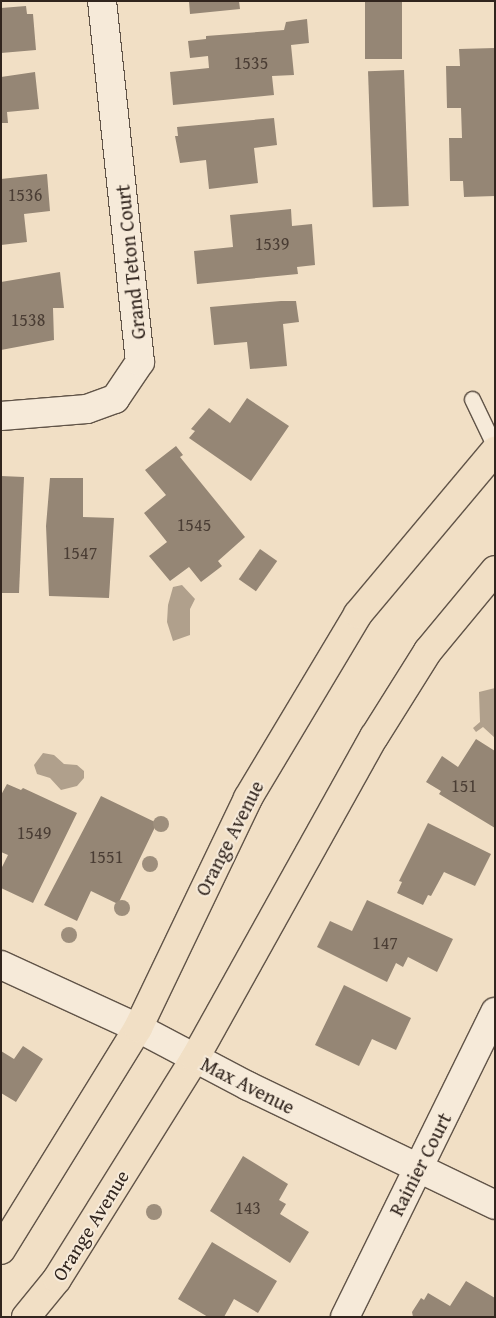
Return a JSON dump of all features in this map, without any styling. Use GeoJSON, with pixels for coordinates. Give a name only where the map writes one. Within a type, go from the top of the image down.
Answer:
{"type":"FeatureCollection","features":[{"type":"Feature","properties":{"kind":"main road","name":"Orange Avenue"},"geometry":{"type":"LineString","coordinates":[[1,1250],[138,1028],[248,798],[358,614],[495,451]]}},
{"type":"Feature","properties":{"kind":"main road","name":"Orange Avenue"},"geometry":{"type":"LineString","coordinates":[[26,1317],[57,1279],[195,1058],[374,737],[428,651],[495,570]]}},
{"type":"Feature","properties":{"kind":"street","name":"Grand Teton Court"},"geometry":{"type":"LineString","coordinates":[[1,416],[87,409],[115,399],[140,362],[102,1]]}},
{"type":"Feature","properties":{"kind":"street","name":"Max Avenue"},"geometry":{"type":"LineString","coordinates":[[1,965],[138,1028],[195,1058],[495,1205]]}},
{"type":"Feature","properties":{"kind":"street","name":"Rainier Court"},"geometry":{"type":"LineString","coordinates":[[345,1317],[495,1012]]}},
{"type":"Feature","properties":{"kind":"lane"},"geometry":{"type":"LineString","coordinates":[[472,399],[495,447]]}},
{"type":"Feature","properties":{"kind":"shaded area"},"geometry":{"type":"Polygon","coordinates":[[[182,585],[195,599],[190,609],[190,635],[173,641],[167,622],[168,605],[173,587],[182,585]]]}},
{"type":"Feature","properties":{"kind":"shaded area"},"geometry":{"type":"Polygon","coordinates":[[[495,688],[495,738],[483,727],[476,732],[473,728],[480,722],[479,692],[495,688]]]}},
{"type":"Feature","properties":{"kind":"shaded area"},"geometry":{"type":"Polygon","coordinates":[[[43,753],[54,755],[64,764],[77,765],[84,771],[84,778],[77,786],[61,790],[50,778],[37,774],[34,765],[43,753]]]}},
{"type":"Feature","properties":{"kind":"building"},"geometry":{"type":"Polygon","coordinates":[[[189,1],[239,1],[240,9],[190,14],[189,1]]]}},
{"type":"Feature","properties":{"kind":"building"},"geometry":{"type":"Polygon","coordinates":[[[365,1],[402,1],[402,59],[365,59],[365,1]]]}},
{"type":"Feature","properties":{"kind":"building"},"geometry":{"type":"Polygon","coordinates":[[[26,6],[27,14],[33,14],[36,50],[1,53],[1,8],[26,6]]]}},
{"type":"Feature","properties":{"kind":"building"},"geometry":{"type":"Polygon","coordinates":[[[307,19],[309,43],[291,45],[294,75],[272,76],[274,95],[173,105],[170,72],[209,68],[208,56],[190,58],[188,41],[206,39],[206,36],[284,30],[286,22],[307,19]]]}},
{"type":"Feature","properties":{"kind":"building"},"geometry":{"type":"Polygon","coordinates":[[[495,48],[495,196],[464,197],[463,181],[450,181],[449,138],[462,138],[461,108],[447,108],[446,66],[460,66],[459,49],[495,48]]]}},
{"type":"Feature","properties":{"kind":"building"},"geometry":{"type":"Polygon","coordinates":[[[404,70],[409,206],[373,207],[368,71],[404,70]]]}},
{"type":"Feature","properties":{"kind":"building"},"geometry":{"type":"Polygon","coordinates":[[[35,72],[39,109],[7,112],[8,123],[1,123],[1,77],[35,72]]]}},
{"type":"Feature","properties":{"kind":"building"},"geometry":{"type":"Polygon","coordinates":[[[274,118],[277,145],[254,148],[258,183],[209,189],[206,160],[180,163],[175,136],[178,136],[177,127],[274,118]]]}},
{"type":"Feature","properties":{"kind":"building"},"geometry":{"type":"Polygon","coordinates":[[[47,174],[50,211],[24,214],[27,242],[1,245],[1,179],[47,174]]]}},
{"type":"Feature","properties":{"kind":"building"},"geometry":{"type":"Polygon","coordinates":[[[291,209],[292,226],[312,224],[315,265],[297,267],[298,274],[197,284],[194,251],[233,247],[230,215],[291,209]]]}},
{"type":"Feature","properties":{"kind":"building"},"geometry":{"type":"Polygon","coordinates":[[[60,272],[64,308],[53,308],[54,340],[1,350],[1,282],[60,272]]]}},
{"type":"Feature","properties":{"kind":"building"},"geometry":{"type":"Polygon","coordinates":[[[296,301],[299,322],[283,324],[287,366],[250,369],[247,342],[214,345],[210,307],[296,301]]]}},
{"type":"Feature","properties":{"kind":"building"},"geometry":{"type":"Polygon","coordinates":[[[247,398],[289,426],[251,481],[189,438],[195,431],[191,429],[209,408],[230,423],[247,398]]]}},
{"type":"Feature","properties":{"kind":"building"},"geometry":{"type":"Polygon","coordinates":[[[176,446],[183,455],[180,457],[245,537],[218,561],[222,566],[201,582],[189,567],[170,581],[149,556],[167,542],[144,513],[166,495],[145,470],[176,446]]]}},
{"type":"Feature","properties":{"kind":"building"},"geometry":{"type":"Polygon","coordinates":[[[1,476],[24,477],[19,593],[1,593],[1,476]]]}},
{"type":"Feature","properties":{"kind":"building"},"geometry":{"type":"Polygon","coordinates":[[[50,478],[83,478],[83,517],[114,518],[109,598],[49,596],[46,526],[50,478]]]}},
{"type":"Feature","properties":{"kind":"building"},"geometry":{"type":"Polygon","coordinates":[[[260,549],[277,561],[256,591],[239,579],[260,549]]]}},
{"type":"Feature","properties":{"kind":"building"},"geometry":{"type":"Polygon","coordinates":[[[476,739],[495,751],[495,828],[439,794],[441,791],[426,782],[442,756],[458,767],[476,739]]]}},
{"type":"Feature","properties":{"kind":"building"},"geometry":{"type":"Polygon","coordinates":[[[7,784],[21,790],[23,788],[77,813],[33,903],[1,888],[1,869],[8,855],[1,852],[1,795],[7,784]]]}},
{"type":"Feature","properties":{"kind":"building"},"geometry":{"type":"Polygon","coordinates":[[[101,796],[157,823],[118,904],[91,891],[77,921],[44,905],[101,796]]]}},
{"type":"Feature","properties":{"kind":"building"},"geometry":{"type":"Polygon","coordinates":[[[428,823],[491,854],[475,886],[444,872],[431,896],[428,895],[423,905],[397,893],[402,882],[399,881],[428,823]]]}},
{"type":"Feature","properties":{"kind":"building"},"geometry":{"type":"Polygon","coordinates":[[[367,900],[453,939],[437,972],[408,957],[403,967],[396,963],[387,982],[317,947],[330,921],[352,931],[367,900]]]}},
{"type":"Feature","properties":{"kind":"building"},"geometry":{"type":"Polygon","coordinates":[[[344,985],[411,1018],[396,1050],[372,1039],[359,1066],[315,1045],[344,985]]]}},
{"type":"Feature","properties":{"kind":"building"},"geometry":{"type":"Polygon","coordinates":[[[23,1046],[43,1059],[16,1102],[1,1093],[1,1051],[14,1059],[23,1046]]]}},
{"type":"Feature","properties":{"kind":"building"},"geometry":{"type":"Polygon","coordinates":[[[243,1156],[288,1184],[279,1200],[286,1204],[280,1214],[309,1232],[290,1263],[210,1211],[243,1156]]]}},
{"type":"Feature","properties":{"kind":"building"},"geometry":{"type":"Polygon","coordinates":[[[212,1242],[277,1281],[258,1313],[234,1299],[224,1317],[208,1317],[178,1299],[212,1242]]]}},
{"type":"Feature","properties":{"kind":"building"},"geometry":{"type":"Polygon","coordinates":[[[466,1281],[495,1298],[495,1317],[413,1317],[412,1312],[421,1298],[424,1300],[428,1293],[450,1306],[466,1281]]]}}]}
